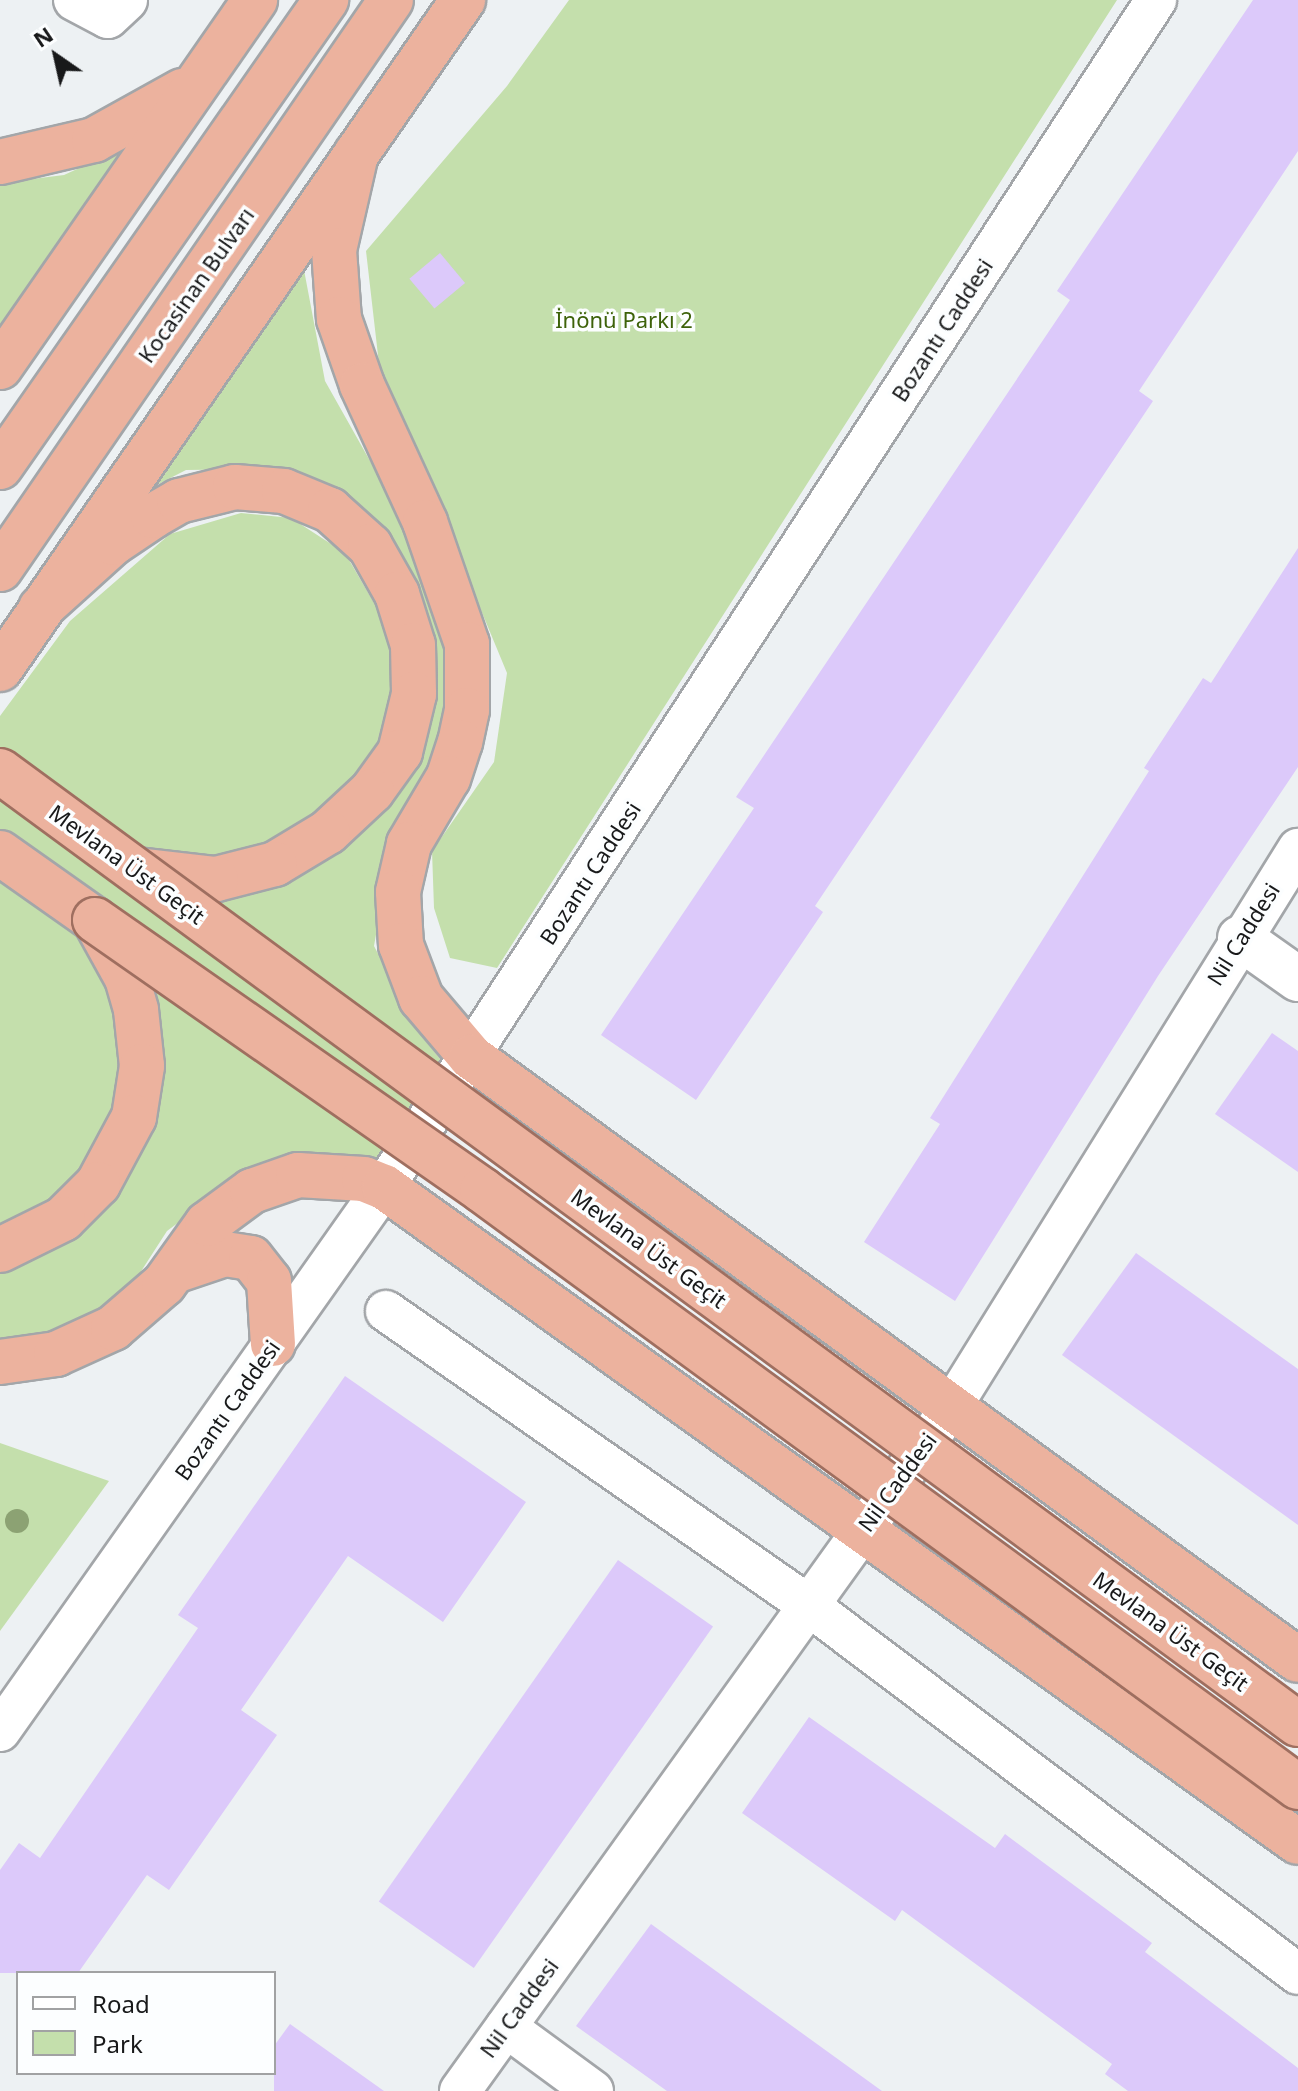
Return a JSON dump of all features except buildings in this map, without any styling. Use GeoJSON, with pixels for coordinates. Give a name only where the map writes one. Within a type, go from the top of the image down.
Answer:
{"type":"FeatureCollection","features":[{"type":"Feature","properties":{"kind":"highway"},"geometry":{"type":"LineString","coordinates":[[0,367],[255,0]]}},
{"type":"Feature","properties":{"kind":"highway"},"geometry":{"type":"LineString","coordinates":[[0,467],[326,0]]}},
{"type":"Feature","properties":{"kind":"highway","name":"Kocasinan Bulvarı"},"geometry":{"type":"LineString","coordinates":[[0,569],[391,0]]}},
{"type":"Feature","properties":{"kind":"highway"},"geometry":{"type":"LineString","coordinates":[[0,669],[463,0]]}},
{"type":"Feature","properties":{"kind":"highway"},"geometry":{"type":"LineString","coordinates":[[0,162],[94,140],[145,115],[203,75]]}},
{"type":"Feature","properties":{"kind":"highway"},"geometry":{"type":"LineString","coordinates":[[356,154],[334,250],[339,319],[348,353],[456,603],[469,677],[460,742],[448,778],[409,844],[397,916],[409,972],[421,998],[471,1057],[1298,1660]]}},
{"type":"Feature","properties":{"kind":"highway"},"geometry":{"type":"LineString","coordinates":[[41,608],[113,543],[179,501],[208,491],[263,487],[305,499],[352,527],[385,568],[407,622],[415,670],[406,736],[391,768],[350,814],[304,849],[244,874],[189,880],[136,870]]}},
{"type":"Feature","properties":{"kind":"highway","name":"Mevlana Üst Geçit"},"geometry":{"type":"LineString","coordinates":[[0,771],[1298,1724]]}},
{"type":"Feature","properties":{"kind":"highway"},"geometry":{"type":"LineString","coordinates":[[0,853],[482,1190],[1298,1787]]}},
{"type":"Feature","properties":{"kind":"highway"},"geometry":{"type":"LineString","coordinates":[[0,1250],[46,1230],[79,1205],[115,1160],[134,1117],[142,1066],[136,1010],[117,958],[95,920]]}},
{"type":"Feature","properties":{"kind":"highway"},"geometry":{"type":"LineString","coordinates":[[527,1289],[500,1253],[491,1221],[493,1191],[509,1165],[533,1151],[574,1150],[619,1167]]}},
{"type":"Feature","properties":{"kind":"highway"},"geometry":{"type":"LineString","coordinates":[[0,1362],[56,1354],[85,1343],[137,1309],[174,1271],[207,1224],[228,1206],[274,1182],[322,1173],[384,1187],[1298,1842]]}},
{"type":"Feature","properties":{"kind":"highway"},"geometry":{"type":"LineString","coordinates":[[174,1271],[225,1254],[251,1258],[269,1281],[273,1344]]}},
{"type":"Feature","properties":{"kind":"highway"},"geometry":{"type":"LineString","coordinates":[[1014,1640],[974,1568],[975,1534],[987,1517],[1014,1500],[1049,1495],[1098,1513]]}},
{"type":"Feature","properties":{"kind":"street"},"geometry":{"type":"LineString","coordinates":[[74,0],[108,18],[127,0]]}},
{"type":"Feature","properties":{"kind":"street","name":"Bozantı Caddesi"},"geometry":{"type":"LineString","coordinates":[[0,1731],[384,1187],[471,1057],[1156,0]]}},
{"type":"Feature","properties":{"kind":"street","name":"Nil Caddesi"},"geometry":{"type":"LineString","coordinates":[[460,2091],[952,1406],[1298,849]]}},
{"type":"Feature","properties":{"kind":"street"},"geometry":{"type":"LineString","coordinates":[[1240,938],[1298,979]]}},
{"type":"Feature","properties":{"kind":"street"},"geometry":{"type":"LineString","coordinates":[[386,1311],[808,1605],[1298,1974]]}},
{"type":"Feature","properties":{"kind":"street"},"geometry":{"type":"LineString","coordinates":[[506,2027],[593,2091]]}},
{"type":"Feature","properties":{"kind":"green space","name":"İnönü Parkı 2"},"geometry":{"type":"Polygon","coordinates":[[[569,0],[1117,0],[497,968],[450,958],[434,908],[432,851],[494,762],[507,673],[379,364],[366,251],[507,86],[569,0]]]}},
{"type":"Feature","properties":{"kind":"green space"},"geometry":{"type":"Polygon","coordinates":[[[123,148],[0,325],[0,183],[64,175],[123,148]]]}},
{"type":"Feature","properties":{"kind":"green space"},"geometry":{"type":"Polygon","coordinates":[[[301,254],[325,381],[405,523],[447,625],[444,740],[392,843],[374,946],[420,1034],[445,1065],[378,1162],[226,1187],[167,1231],[129,1290],[70,1328],[0,1341],[0,716],[70,621],[170,534],[241,513],[291,518],[345,553],[384,620],[425,617],[380,525],[307,477],[257,469],[186,470],[143,492],[301,254]]]}},
{"type":"Feature","properties":{"kind":"green space"},"geometry":{"type":"Polygon","coordinates":[[[0,1443],[109,1481],[0,1631],[0,1443]]]}}]}
